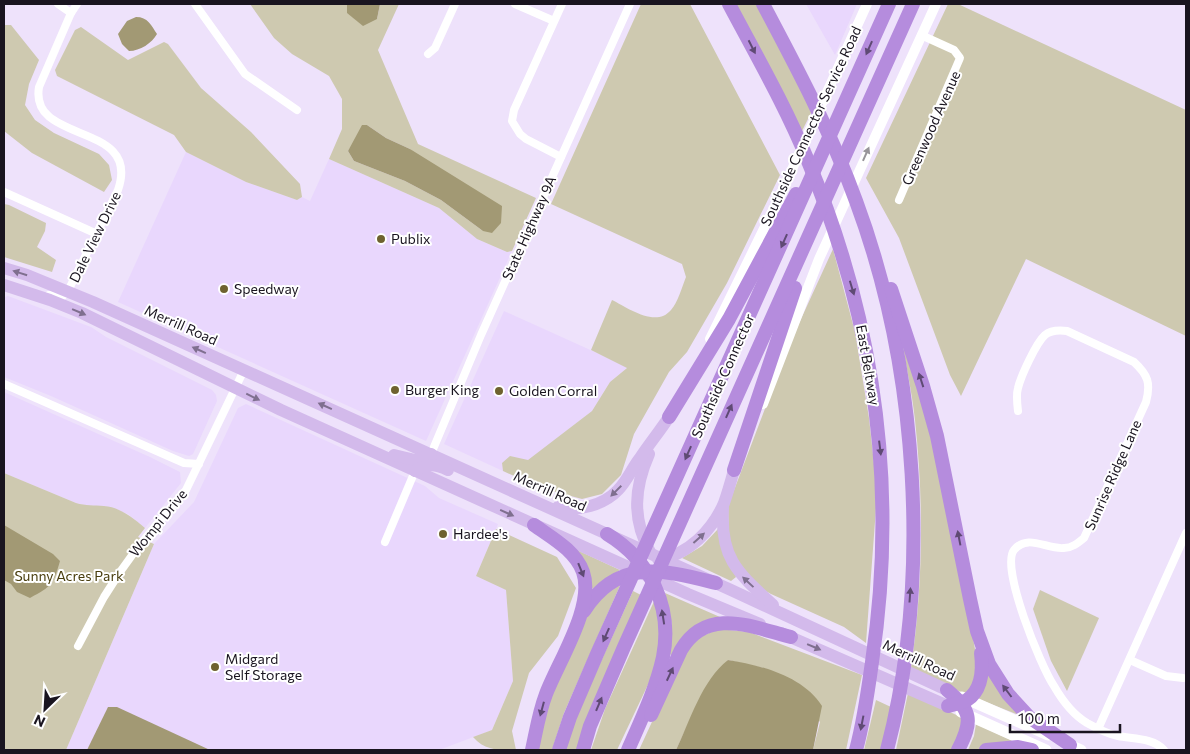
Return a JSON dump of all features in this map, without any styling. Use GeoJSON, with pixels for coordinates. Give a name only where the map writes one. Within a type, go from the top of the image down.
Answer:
{"type":"FeatureCollection","features":[{"type":"Feature","properties":{"kind":"highway","name":"East Beltway"},"geometry":{"type":"LineString","coordinates":[[729,4],[797,134],[820,189],[855,297],[874,391],[882,469],[882,569],[877,630],[867,696],[856,750]]}},
{"type":"Feature","properties":{"kind":"highway"},"geometry":{"type":"LineString","coordinates":[[763,4],[812,97],[837,151],[864,221],[885,268],[938,436],[982,660],[982,674],[977,689],[959,703]]}},
{"type":"Feature","properties":{"kind":"highway","name":"Southside Connector"},"geometry":{"type":"LineString","coordinates":[[558,750],[570,717],[654,527],[889,4]]}},
{"type":"Feature","properties":{"kind":"highway","name":"Southside Connector"},"geometry":{"type":"LineString","coordinates":[[584,750],[590,726],[674,536],[914,4]]}},
{"type":"Feature","properties":{"kind":"highway"},"geometry":{"type":"LineString","coordinates":[[669,417],[729,319],[839,117]]}},
{"type":"Feature","properties":{"kind":"highway"},"geometry":{"type":"LineString","coordinates":[[864,221],[897,348],[908,427],[913,501],[913,539],[907,644],[897,709],[887,750]]}},
{"type":"Feature","properties":{"kind":"highway"},"geometry":{"type":"LineString","coordinates":[[734,470],[799,275],[804,248]]}},
{"type":"Feature","properties":{"kind":"highway"},"geometry":{"type":"LineString","coordinates":[[532,750],[546,695],[580,615],[585,589],[583,572],[570,552],[534,525]]}},
{"type":"Feature","properties":{"kind":"highway"},"geometry":{"type":"LineString","coordinates":[[608,534],[650,565],[716,583]]}},
{"type":"Feature","properties":{"kind":"highway"},"geometry":{"type":"LineString","coordinates":[[580,615],[590,601],[606,586],[620,577],[650,565]]}},
{"type":"Feature","properties":{"kind":"highway"},"geometry":{"type":"LineString","coordinates":[[628,750],[656,680],[662,658],[665,631],[664,618],[650,565]]}},
{"type":"Feature","properties":{"kind":"highway"},"geometry":{"type":"LineString","coordinates":[[636,750],[686,642],[699,630],[723,622],[734,622],[791,637]]}},
{"type":"Feature","properties":{"kind":"highway"},"geometry":{"type":"LineString","coordinates":[[977,631],[989,664],[1008,694],[1029,717],[1076,748]]}},
{"type":"Feature","properties":{"kind":"highway"},"geometry":{"type":"LineString","coordinates":[[622,750],[662,658]]}},
{"type":"Feature","properties":{"kind":"highway"},"geometry":{"type":"LineString","coordinates":[[947,690],[968,715],[964,737],[958,750]]}},
{"type":"Feature","properties":{"kind":"highway"},"geometry":{"type":"LineString","coordinates":[[986,750],[1010,748],[1032,750]]}},
{"type":"Feature","properties":{"kind":"main road","name":"Merrill Road"},"geometry":{"type":"LineString","coordinates":[[4,268],[68,291],[608,534]]}},
{"type":"Feature","properties":{"kind":"main road"},"geometry":{"type":"LineString","coordinates":[[4,285],[50,300],[98,320],[330,433],[585,548],[650,565],[688,594],[791,637],[1076,748]]}},
{"type":"Feature","properties":{"kind":"main road"},"geometry":{"type":"LineString","coordinates":[[650,565],[638,514],[637,497],[641,474],[656,438],[669,417]]}},
{"type":"Feature","properties":{"kind":"main road"},"geometry":{"type":"LineString","coordinates":[[330,433],[402,458],[415,460],[431,454]]}},
{"type":"Feature","properties":{"kind":"main road"},"geometry":{"type":"LineString","coordinates":[[534,500],[566,509],[598,504],[620,488],[640,456],[656,438]]}},
{"type":"Feature","properties":{"kind":"main road"},"geometry":{"type":"LineString","coordinates":[[415,471],[424,465],[440,466],[572,526],[608,534]]}},
{"type":"Feature","properties":{"kind":"main road"},"geometry":{"type":"LineString","coordinates":[[650,565],[676,555],[696,541],[716,520],[724,503],[734,470]]}},
{"type":"Feature","properties":{"kind":"main road"},"geometry":{"type":"LineString","coordinates":[[724,503],[723,530],[733,563],[742,577],[784,614]]}},
{"type":"Feature","properties":{"kind":"main road","name":"Merrill Road"},"geometry":{"type":"LineString","coordinates":[[716,583],[947,690]]}},
{"type":"Feature","properties":{"kind":"main road"},"geometry":{"type":"LineString","coordinates":[[968,715],[1046,750]]}},
{"type":"Feature","properties":{"kind":"street"},"geometry":{"type":"LineString","coordinates":[[58,4],[71,13]]}},
{"type":"Feature","properties":{"kind":"street","name":"Dale View Drive"},"geometry":{"type":"LineString","coordinates":[[17,289],[57,296],[63,296],[68,291],[121,181],[122,174],[119,160],[110,148],[47,117],[38,104],[39,87],[71,13],[77,4]]}},
{"type":"Feature","properties":{"kind":"street"},"geometry":{"type":"LineString","coordinates":[[195,4],[245,74],[297,110]]}},
{"type":"Feature","properties":{"kind":"street"},"geometry":{"type":"LineString","coordinates":[[428,54],[435,48],[455,4]]}},
{"type":"Feature","properties":{"kind":"street"},"geometry":{"type":"LineString","coordinates":[[515,4],[554,21]]}},
{"type":"Feature","properties":{"kind":"street"},"geometry":{"type":"LineString","coordinates":[[561,157],[526,139],[520,134],[512,121],[514,110],[562,4]]}},
{"type":"Feature","properties":{"kind":"street","name":"State Highway 9A"},"geometry":{"type":"LineString","coordinates":[[431,454],[481,335],[630,4]]}},
{"type":"Feature","properties":{"kind":"street","name":"Southside Connector Service Road"},"geometry":{"type":"LineString","coordinates":[[669,417],[728,305],[866,4]]}},
{"type":"Feature","properties":{"kind":"street"},"geometry":{"type":"LineString","coordinates":[[734,470],[757,420],[819,259],[936,4]]}},
{"type":"Feature","properties":{"kind":"street","name":"Greenwood Avenue"},"geometry":{"type":"LineString","coordinates":[[899,200],[959,63],[959,56],[954,50],[921,35]]}},
{"type":"Feature","properties":{"kind":"street"},"geometry":{"type":"LineString","coordinates":[[4,192],[97,234]]}},
{"type":"Feature","properties":{"kind":"street","name":"Sunrise Ridge Lane"},"geometry":{"type":"LineString","coordinates":[[1018,411],[1016,398],[1018,387],[1037,344],[1046,335],[1055,330],[1067,331],[1134,362],[1143,370],[1147,378],[1149,390],[1146,402],[1084,538],[1075,545],[1066,548],[1053,548],[1028,541],[1012,551],[1010,567],[1019,603],[1031,638],[1053,685],[1070,710],[1085,722],[1098,729],[1116,736],[1154,742],[1164,750]]}},
{"type":"Feature","properties":{"kind":"street","name":"Wompi Drive"},"geometry":{"type":"LineString","coordinates":[[78,646],[104,597],[120,572],[138,547],[186,490],[244,370]]}},
{"type":"Feature","properties":{"kind":"street"},"geometry":{"type":"LineString","coordinates":[[4,384],[184,463],[199,464]]}},
{"type":"Feature","properties":{"kind":"street"},"geometry":{"type":"LineString","coordinates":[[385,542],[415,471]]}},
{"type":"Feature","properties":{"kind":"street"},"geometry":{"type":"LineString","coordinates":[[1098,729],[1186,533]]}},
{"type":"Feature","properties":{"kind":"street"},"geometry":{"type":"LineString","coordinates":[[1130,660],[1166,676],[1183,678]]}},
{"type":"Feature","properties":{"kind":"shaded area"},"geometry":{"type":"Polygon","coordinates":[[[347,4],[380,4],[377,19],[363,26],[347,13],[347,4]]]}},
{"type":"Feature","properties":{"kind":"shaded area"},"geometry":{"type":"Polygon","coordinates":[[[806,4],[857,4],[835,55],[806,4]]]}},
{"type":"Feature","properties":{"kind":"shaded area"},"geometry":{"type":"Polygon","coordinates":[[[136,17],[144,18],[157,34],[145,46],[129,51],[122,44],[118,34],[127,21],[136,17]]]}},
{"type":"Feature","properties":{"kind":"shaded area"},"geometry":{"type":"Polygon","coordinates":[[[362,125],[367,125],[386,138],[410,149],[502,206],[501,223],[492,233],[483,231],[441,200],[405,181],[354,161],[348,151],[362,125]]]}},
{"type":"Feature","properties":{"kind":"shaded area"},"geometry":{"type":"Polygon","coordinates":[[[186,152],[246,182],[297,200],[302,197],[310,201],[329,159],[439,208],[477,239],[507,252],[512,251],[426,441],[118,302],[186,152]]]}},
{"type":"Feature","properties":{"kind":"shaded area"},"geometry":{"type":"Polygon","coordinates":[[[8,296],[91,327],[106,337],[212,390],[216,395],[217,401],[193,454],[189,456],[173,451],[4,377],[4,300],[8,296]]]}},
{"type":"Feature","properties":{"kind":"shaded area"},"geometry":{"type":"Polygon","coordinates":[[[504,311],[628,367],[610,382],[592,411],[528,461],[502,463],[503,471],[444,444],[504,311]]]}},
{"type":"Feature","properties":{"kind":"shaded area"},"geometry":{"type":"Polygon","coordinates":[[[4,392],[180,472],[181,483],[145,528],[128,514],[105,506],[89,506],[76,503],[4,473],[4,392]]]}},
{"type":"Feature","properties":{"kind":"shaded area"},"geometry":{"type":"Polygon","coordinates":[[[246,404],[425,486],[439,498],[498,524],[476,576],[506,590],[513,681],[492,730],[439,750],[66,750],[154,544],[194,502],[238,408],[246,404]]]}},
{"type":"Feature","properties":{"kind":"shaded area"},"geometry":{"type":"Polygon","coordinates":[[[4,525],[53,554],[60,561],[51,584],[30,598],[17,592],[11,584],[4,580],[4,525]]]}},
{"type":"Feature","properties":{"kind":"shaded area"},"geometry":{"type":"Polygon","coordinates":[[[728,660],[754,665],[780,674],[804,687],[814,696],[822,706],[813,750],[676,750],[704,690],[719,668],[728,660]]]}},
{"type":"Feature","properties":{"kind":"shaded area"},"geometry":{"type":"Polygon","coordinates":[[[108,707],[117,707],[210,750],[87,750],[108,707]]]}},
{"type":"Feature","properties":{"kind":"green space"},"geometry":{"type":"Polygon","coordinates":[[[250,4],[347,4],[347,13],[377,19],[380,4],[399,4],[378,50],[418,144],[536,198],[512,251],[507,252],[477,239],[439,208],[329,159],[342,129],[342,99],[329,76],[292,54],[274,38],[250,4]],[[367,125],[348,151],[354,161],[405,181],[441,200],[483,231],[410,149],[386,138],[367,125]]]}},
{"type":"Feature","properties":{"kind":"green space"},"geometry":{"type":"Polygon","coordinates":[[[641,4],[690,4],[780,175],[727,283],[687,352],[669,372],[634,434],[621,475],[602,494],[582,499],[541,488],[503,471],[502,463],[510,456],[528,460],[592,411],[610,382],[627,368],[591,350],[612,300],[642,315],[658,317],[665,315],[676,303],[686,277],[682,264],[551,204],[641,4]]]}},
{"type":"Feature","properties":{"kind":"green space"},"geometry":{"type":"Polygon","coordinates":[[[736,4],[757,4],[812,111],[802,131],[736,4]]]}},
{"type":"Feature","properties":{"kind":"green space"},"geometry":{"type":"Polygon","coordinates":[[[948,4],[958,4],[1186,110],[1186,336],[1026,259],[961,396],[950,375],[899,238],[866,178],[948,4]]]}},
{"type":"Feature","properties":{"kind":"green space"},"geometry":{"type":"Polygon","coordinates":[[[4,25],[11,25],[39,60],[29,84],[25,105],[35,120],[54,133],[99,154],[109,165],[112,180],[104,192],[32,153],[4,131],[4,25]]]}},
{"type":"Feature","properties":{"kind":"green space"},"geometry":{"type":"Polygon","coordinates":[[[81,27],[128,60],[164,42],[168,44],[201,88],[251,132],[300,184],[302,197],[297,200],[246,182],[186,152],[174,135],[57,76],[55,70],[75,30],[81,27]]]}},
{"type":"Feature","properties":{"kind":"green space"},"geometry":{"type":"Polygon","coordinates":[[[4,204],[46,223],[45,231],[37,247],[56,260],[52,272],[4,257],[4,204]]]}},
{"type":"Feature","properties":{"kind":"green space"},"geometry":{"type":"Polygon","coordinates":[[[833,249],[855,332],[869,418],[875,473],[876,508],[866,643],[844,627],[760,588],[738,566],[729,545],[728,506],[790,343],[833,249]]]}},
{"type":"Feature","properties":{"kind":"green space"},"geometry":{"type":"Polygon","coordinates":[[[901,334],[916,372],[957,547],[979,672],[973,690],[963,693],[911,668],[920,575],[921,513],[915,420],[901,334]]]}},
{"type":"Feature","properties":{"kind":"green space","name":"Sunny Acres Park"},"geometry":{"type":"Polygon","coordinates":[[[4,473],[76,503],[110,507],[121,511],[145,528],[138,537],[154,544],[66,750],[4,750],[4,473]]]}},
{"type":"Feature","properties":{"kind":"green space"},"geometry":{"type":"Polygon","coordinates":[[[496,529],[557,557],[576,588],[558,636],[529,673],[512,731],[516,750],[498,750],[487,747],[473,737],[492,730],[513,681],[506,590],[476,576],[496,529]]]}},
{"type":"Feature","properties":{"kind":"green space"},"geometry":{"type":"Polygon","coordinates":[[[718,529],[736,577],[731,581],[682,558],[702,546],[718,529]]]}},
{"type":"Feature","properties":{"kind":"green space"},"geometry":{"type":"Polygon","coordinates":[[[577,551],[579,551],[620,570],[592,589],[577,551]]]}},
{"type":"Feature","properties":{"kind":"green space"},"geometry":{"type":"Polygon","coordinates":[[[622,581],[564,713],[552,750],[537,750],[549,702],[589,611],[592,606],[622,581]]]}},
{"type":"Feature","properties":{"kind":"green space"},"geometry":{"type":"Polygon","coordinates":[[[1040,590],[1099,618],[1067,691],[1051,661],[1033,609],[1040,590]]]}},
{"type":"Feature","properties":{"kind":"green space"},"geometry":{"type":"Polygon","coordinates":[[[633,591],[641,595],[578,750],[565,750],[578,712],[633,591]]]}},
{"type":"Feature","properties":{"kind":"green space"},"geometry":{"type":"Polygon","coordinates":[[[665,593],[720,617],[672,656],[670,654],[672,624],[665,593]]]}},
{"type":"Feature","properties":{"kind":"green space"},"geometry":{"type":"Polygon","coordinates":[[[656,597],[661,640],[653,674],[617,750],[591,750],[605,709],[656,597]]]}},
{"type":"Feature","properties":{"kind":"green space"},"geometry":{"type":"Polygon","coordinates":[[[719,629],[749,632],[862,675],[846,750],[813,750],[820,722],[767,669],[728,660],[689,722],[676,750],[639,750],[681,659],[697,638],[719,629]]]}},
{"type":"Feature","properties":{"kind":"green space"},"geometry":{"type":"Polygon","coordinates":[[[987,671],[1024,717],[976,698],[987,671]]]}},
{"type":"Feature","properties":{"kind":"green space"},"geometry":{"type":"Polygon","coordinates":[[[908,693],[963,718],[955,750],[896,750],[908,693]]]}},
{"type":"Feature","properties":{"kind":"green space"},"geometry":{"type":"Polygon","coordinates":[[[876,700],[891,707],[883,750],[864,750],[876,700]]]}},
{"type":"Feature","properties":{"kind":"green space"},"geometry":{"type":"Polygon","coordinates":[[[976,724],[1013,741],[979,750],[968,750],[974,736],[976,724]]]}},
{"type":"Feature","properties":{"kind":"place","name":"Publix"},"geometry":{"type":"Point","coordinates":[381,239]}},
{"type":"Feature","properties":{"kind":"place","name":"Speedway"},"geometry":{"type":"Point","coordinates":[224,289]}},
{"type":"Feature","properties":{"kind":"place","name":"Burger King"},"geometry":{"type":"Point","coordinates":[395,390]}},
{"type":"Feature","properties":{"kind":"place","name":"Golden Corral"},"geometry":{"type":"Point","coordinates":[499,391]}},
{"type":"Feature","properties":{"kind":"place","name":"Hardee's"},"geometry":{"type":"Point","coordinates":[443,534]}},
{"type":"Feature","properties":{"kind":"place","name":"Midgard Self Storage"},"geometry":{"type":"Point","coordinates":[215,667]}}]}
